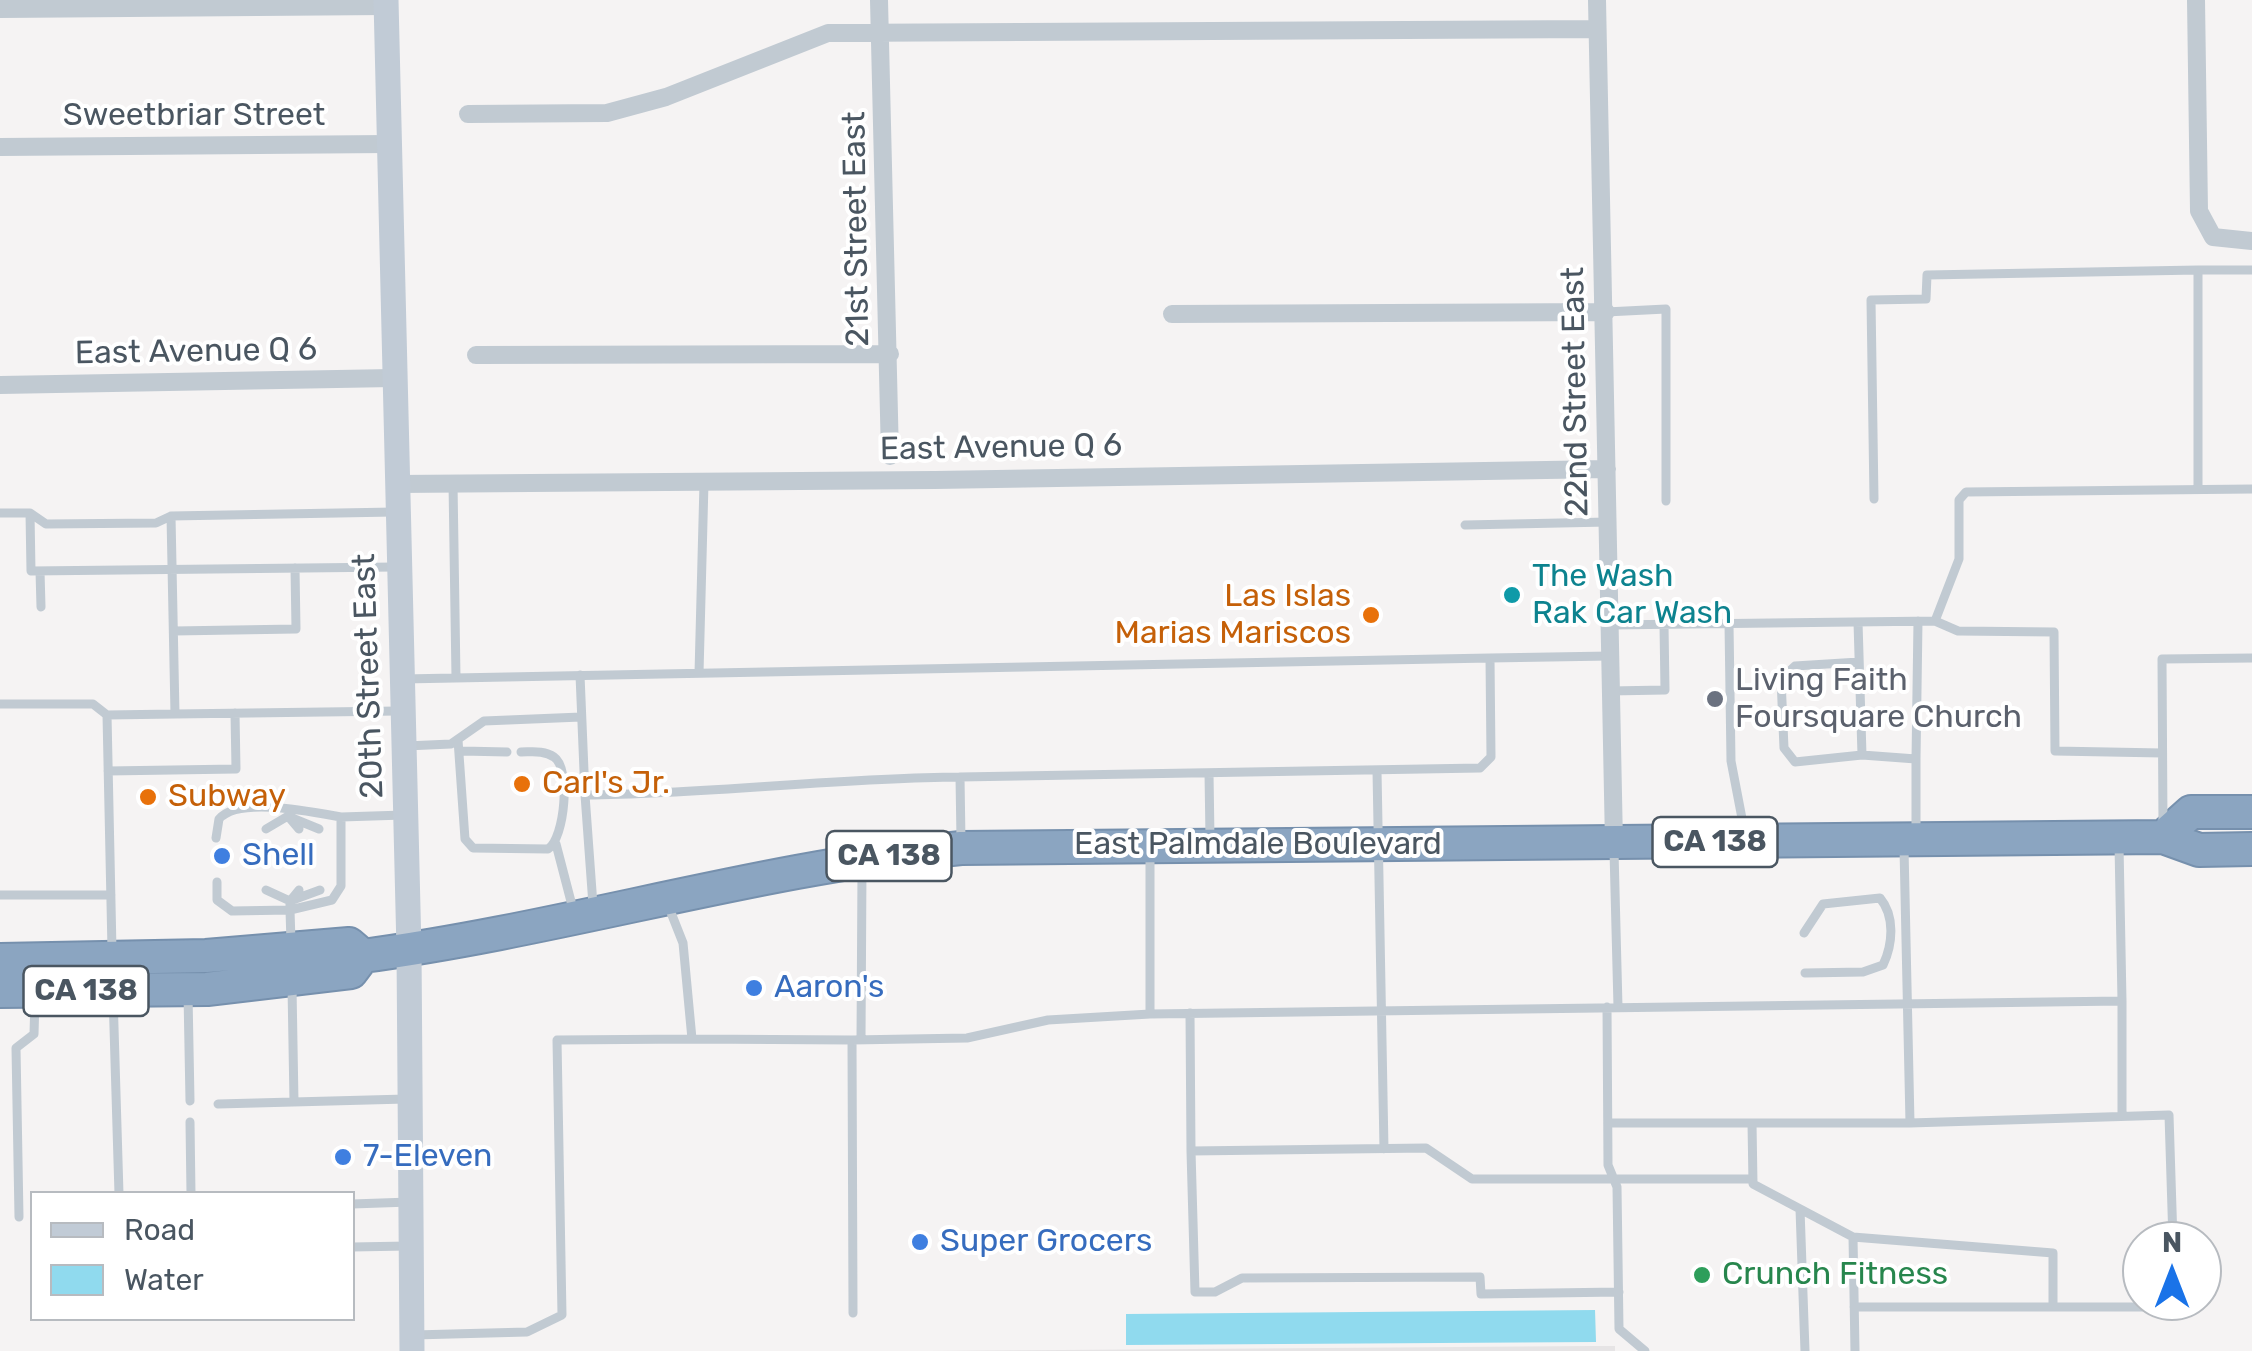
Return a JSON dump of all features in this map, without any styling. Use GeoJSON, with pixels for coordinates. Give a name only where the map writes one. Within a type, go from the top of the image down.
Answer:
{"type":"FeatureCollection","features":[{"type":"Feature","properties":{"kind":"highway"},"geometry":{"type":"LineString","coordinates":[[2163,838],[2191,812],[2252,812]]}},
{"type":"Feature","properties":{"kind":"highway","name":"East Palmdale Boulevard"},"geometry":{"type":"LineString","coordinates":[[0,992],[188,990],[291,965],[349,944],[363,956],[408,950],[862,860],[961,848],[2163,838],[2199,850],[2252,849]]}},
{"type":"Feature","properties":{"kind":"highway","name":"East Palmdale Boulevard"},"geometry":{"type":"LineString","coordinates":[[0,960],[112,958],[291,965]]}},
{"type":"Feature","properties":{"kind":"highway"},"geometry":{"type":"LineString","coordinates":[[0,976],[101,968],[112,958]]}},
{"type":"Feature","properties":{"kind":"street","name":"21st Street East"},"geometry":{"type":"LineString","coordinates":[[879,0],[890,456]]}},
{"type":"Feature","properties":{"kind":"street","name":"22nd Street East"},"geometry":{"type":"LineString","coordinates":[[1597,0],[1614,843]]}},
{"type":"Feature","properties":{"kind":"street"},"geometry":{"type":"LineString","coordinates":[[2196,0],[2199,211],[2212,237],[2252,241]]}},
{"type":"Feature","properties":{"kind":"street"},"geometry":{"type":"LineString","coordinates":[[8,6],[386,3]]}},
{"type":"Feature","properties":{"kind":"street","name":"20th Street East"},"geometry":{"type":"LineString","coordinates":[[386,3],[408,950],[412,1343]]}},
{"type":"Feature","properties":{"kind":"street"},"geometry":{"type":"LineString","coordinates":[[468,114],[607,113],[666,97],[828,33],[1597,29]]}},
{"type":"Feature","properties":{"kind":"street","name":"Sweetbriar Street"},"geometry":{"type":"LineString","coordinates":[[0,147],[388,144]]}},
{"type":"Feature","properties":{"kind":"street"},"geometry":{"type":"LineString","coordinates":[[1172,314],[1606,312]]}},
{"type":"Feature","properties":{"kind":"street"},"geometry":{"type":"LineString","coordinates":[[476,355],[890,354]]}},
{"type":"Feature","properties":{"kind":"street","name":"East Avenue Q 6"},"geometry":{"type":"LineString","coordinates":[[0,385],[393,378]]}},
{"type":"Feature","properties":{"kind":"street","name":"East Avenue Q 6"},"geometry":{"type":"LineString","coordinates":[[396,484],[1607,468]]}},
{"type":"Feature","properties":{"kind":"lane"},"geometry":{"type":"LineString","coordinates":[[2198,270],[2198,488]]}},
{"type":"Feature","properties":{"kind":"lane"},"geometry":{"type":"LineString","coordinates":[[1874,499],[1872,300],[1926,299],[1927,275],[2252,270]]}},
{"type":"Feature","properties":{"kind":"lane"},"geometry":{"type":"LineString","coordinates":[[1606,312],[1666,309],[1666,501]]}},
{"type":"Feature","properties":{"kind":"lane"},"geometry":{"type":"LineString","coordinates":[[699,672],[704,480]]}},
{"type":"Feature","properties":{"kind":"lane"},"geometry":{"type":"LineString","coordinates":[[453,483],[456,678]]}},
{"type":"Feature","properties":{"kind":"lane"},"geometry":{"type":"LineString","coordinates":[[1935,621],[1959,558],[1958,500],[1966,492],[2252,489]]}},
{"type":"Feature","properties":{"kind":"lane"},"geometry":{"type":"LineString","coordinates":[[0,514],[30,513],[46,524],[156,523],[171,516],[397,512]]}},
{"type":"Feature","properties":{"kind":"lane"},"geometry":{"type":"LineString","coordinates":[[30,513],[31,571],[398,567]]}},
{"type":"Feature","properties":{"kind":"lane"},"geometry":{"type":"LineString","coordinates":[[171,516],[175,714]]}},
{"type":"Feature","properties":{"kind":"lane"},"geometry":{"type":"LineString","coordinates":[[1466,525],[1608,522]]}},
{"type":"Feature","properties":{"kind":"lane"},"geometry":{"type":"LineString","coordinates":[[174,631],[296,629],[295,568]]}},
{"type":"Feature","properties":{"kind":"lane"},"geometry":{"type":"LineString","coordinates":[[40,571],[41,607]]}},
{"type":"Feature","properties":{"kind":"lane"},"geometry":{"type":"LineString","coordinates":[[1910,1123],[1906,1004],[1918,621]]}},
{"type":"Feature","properties":{"kind":"lane"},"geometry":{"type":"LineString","coordinates":[[1608,626],[1935,621],[1958,630],[2054,632],[2056,751],[2162,753]]}},
{"type":"Feature","properties":{"kind":"lane"},"geometry":{"type":"LineString","coordinates":[[1858,622],[1862,755]]}},
{"type":"Feature","properties":{"kind":"lane"},"geometry":{"type":"LineString","coordinates":[[1610,691],[1664,690],[1664,624]]}},
{"type":"Feature","properties":{"kind":"lane"},"geometry":{"type":"LineString","coordinates":[[1729,624],[1731,761],[1747,842]]}},
{"type":"Feature","properties":{"kind":"lane"},"geometry":{"type":"LineString","coordinates":[[401,679],[1610,656]]}},
{"type":"Feature","properties":{"kind":"lane"},"geometry":{"type":"LineString","coordinates":[[585,795],[748,791],[801,781],[1480,768],[1491,758],[1490,658]]}},
{"type":"Feature","properties":{"kind":"lane"},"geometry":{"type":"LineString","coordinates":[[2163,838],[2162,659],[2252,658]]}},
{"type":"Feature","properties":{"kind":"lane"},"geometry":{"type":"LineString","coordinates":[[1859,662],[1794,666],[1781,679],[1784,748],[1795,762],[1862,755],[1916,759]]}},
{"type":"Feature","properties":{"kind":"lane"},"geometry":{"type":"LineString","coordinates":[[580,675],[585,795],[584,917]]}},
{"type":"Feature","properties":{"kind":"lane"},"geometry":{"type":"LineString","coordinates":[[0,704],[92,704],[107,716],[402,711]]}},
{"type":"Feature","properties":{"kind":"lane"},"geometry":{"type":"LineString","coordinates":[[108,770],[236,769],[235,713]]}},
{"type":"Feature","properties":{"kind":"lane"},"geometry":{"type":"LineString","coordinates":[[107,716],[112,958]]}},
{"type":"Feature","properties":{"kind":"lane"},"geometry":{"type":"LineString","coordinates":[[521,752],[554,756],[562,768],[562,831],[556,844],[548,849],[494,850],[467,844],[460,746],[484,721],[582,718]]}},
{"type":"Feature","properties":{"kind":"lane"},"geometry":{"type":"LineString","coordinates":[[403,746],[460,746],[507,752]]}},
{"type":"Feature","properties":{"kind":"lane"},"geometry":{"type":"LineString","coordinates":[[1377,770],[1384,1149]]}},
{"type":"Feature","properties":{"kind":"lane"},"geometry":{"type":"LineString","coordinates":[[1208,773],[1210,846]]}},
{"type":"Feature","properties":{"kind":"lane"},"geometry":{"type":"LineString","coordinates":[[960,777],[961,848]]}},
{"type":"Feature","properties":{"kind":"lane"},"geometry":{"type":"LineString","coordinates":[[216,838],[219,818],[232,809],[341,817],[405,815]]}},
{"type":"Feature","properties":{"kind":"lane"},"geometry":{"type":"LineString","coordinates":[[266,829],[288,812]]}},
{"type":"Feature","properties":{"kind":"lane"},"geometry":{"type":"LineString","coordinates":[[288,812],[299,829]]}},
{"type":"Feature","properties":{"kind":"lane"},"geometry":{"type":"LineString","coordinates":[[288,812],[319,829]]}},
{"type":"Feature","properties":{"kind":"lane"},"geometry":{"type":"LineString","coordinates":[[216,882],[222,907],[290,906],[332,900],[341,886],[341,817]]}},
{"type":"Feature","properties":{"kind":"lane"},"geometry":{"type":"LineString","coordinates":[[2119,838],[2122,1116]]}},
{"type":"Feature","properties":{"kind":"lane"},"geometry":{"type":"LineString","coordinates":[[1614,843],[1608,1165],[1613,1178],[1619,1329],[1645,1351]]}},
{"type":"Feature","properties":{"kind":"lane"},"geometry":{"type":"LineString","coordinates":[[556,844],[584,917]]}},
{"type":"Feature","properties":{"kind":"lane"},"geometry":{"type":"LineString","coordinates":[[1150,845],[1150,1014]]}},
{"type":"Feature","properties":{"kind":"lane"},"geometry":{"type":"LineString","coordinates":[[854,1313],[862,860]]}},
{"type":"Feature","properties":{"kind":"lane"},"geometry":{"type":"LineString","coordinates":[[266,890],[290,906]]}},
{"type":"Feature","properties":{"kind":"lane"},"geometry":{"type":"LineString","coordinates":[[294,1102],[290,906],[300,890]]}},
{"type":"Feature","properties":{"kind":"lane"},"geometry":{"type":"LineString","coordinates":[[290,906],[320,890]]}},
{"type":"Feature","properties":{"kind":"lane"},"geometry":{"type":"LineString","coordinates":[[0,896],[111,896]]}},
{"type":"Feature","properties":{"kind":"lane"},"geometry":{"type":"LineString","coordinates":[[666,897],[683,944],[692,1039]]}},
{"type":"Feature","properties":{"kind":"lane"},"geometry":{"type":"LineString","coordinates":[[1804,932],[1823,904],[1840,899],[1880,898],[1890,910],[1890,951],[1883,965],[1863,972],[1805,973]]}},
{"type":"Feature","properties":{"kind":"lane"},"geometry":{"type":"LineString","coordinates":[[188,990],[190,1101]]}},
{"type":"Feature","properties":{"kind":"lane"},"geometry":{"type":"LineString","coordinates":[[19,1217],[16,1048],[34,1034],[35,992]]}},
{"type":"Feature","properties":{"kind":"lane"},"geometry":{"type":"LineString","coordinates":[[113,992],[119,1191]]}},
{"type":"Feature","properties":{"kind":"lane"},"geometry":{"type":"LineString","coordinates":[[412,1343],[527,1332],[562,1314],[556,1040],[967,1038],[1048,1020],[1190,1013],[2122,1001]]}},
{"type":"Feature","properties":{"kind":"lane"},"geometry":{"type":"LineString","coordinates":[[1190,1013],[1195,1292],[1216,1292],[1242,1278],[1480,1278],[1481,1294],[1618,1292]]}},
{"type":"Feature","properties":{"kind":"lane"},"geometry":{"type":"LineString","coordinates":[[218,1104],[410,1098]]}},
{"type":"Feature","properties":{"kind":"lane"},"geometry":{"type":"LineString","coordinates":[[1608,1123],[1910,1123],[2169,1115],[2172,1221]]}},
{"type":"Feature","properties":{"kind":"lane"},"geometry":{"type":"LineString","coordinates":[[190,1122],[190,1191]]}},
{"type":"Feature","properties":{"kind":"lane"},"geometry":{"type":"LineString","coordinates":[[1752,1123],[1753,1184],[1853,1237],[2053,1253],[2053,1307]]}},
{"type":"Feature","properties":{"kind":"lane"},"geometry":{"type":"LineString","coordinates":[[1191,1151],[1426,1148],[1472,1179],[1753,1179]]}},
{"type":"Feature","properties":{"kind":"lane"},"geometry":{"type":"LineString","coordinates":[[355,1204],[411,1202]]}},
{"type":"Feature","properties":{"kind":"lane"},"geometry":{"type":"LineString","coordinates":[[1800,1209],[1805,1351]]}},
{"type":"Feature","properties":{"kind":"lane"},"geometry":{"type":"LineString","coordinates":[[1853,1237],[1855,1351]]}},
{"type":"Feature","properties":{"kind":"lane"},"geometry":{"type":"LineString","coordinates":[[355,1246],[411,1246]]}},
{"type":"Feature","properties":{"kind":"lane"},"geometry":{"type":"LineString","coordinates":[[1854,1307],[2122,1306]]}},
{"type":"Feature","properties":{"kind":"shaded area"},"geometry":{"type":"Polygon","coordinates":[[[1615,1346],[1615,1351],[929,1351],[1615,1346]]]}},
{"type":"Feature","properties":{"kind":"water"},"geometry":{"type":"Polygon","coordinates":[[[1595,1310],[1596,1342],[1126,1345],[1126,1314],[1595,1310]]]}},
{"type":"Feature","properties":{"kind":"place","name":"The Wash Rak Car Wash"},"geometry":{"type":"Point","coordinates":[1512,595]}},
{"type":"Feature","properties":{"kind":"place","name":"Las Islas Marias Mariscos"},"geometry":{"type":"Point","coordinates":[1371,615]}},
{"type":"Feature","properties":{"kind":"place","name":"Living Faith Foursquare Church"},"geometry":{"type":"Point","coordinates":[1715,699]}},
{"type":"Feature","properties":{"kind":"place","name":"Carl's Jr."},"geometry":{"type":"Point","coordinates":[522,784]}},
{"type":"Feature","properties":{"kind":"place","name":"Subway"},"geometry":{"type":"Point","coordinates":[148,797]}},
{"type":"Feature","properties":{"kind":"place","name":"Shell"},"geometry":{"type":"Point","coordinates":[222,856]}},
{"type":"Feature","properties":{"kind":"place","name":"Aaron's"},"geometry":{"type":"Point","coordinates":[754,988]}},
{"type":"Feature","properties":{"kind":"place","name":"7-Eleven"},"geometry":{"type":"Point","coordinates":[343,1157]}},
{"type":"Feature","properties":{"kind":"place","name":"Super Grocers"},"geometry":{"type":"Point","coordinates":[920,1242]}},
{"type":"Feature","properties":{"kind":"place","name":"Crunch Fitness"},"geometry":{"type":"Point","coordinates":[1702,1275]}}]}
